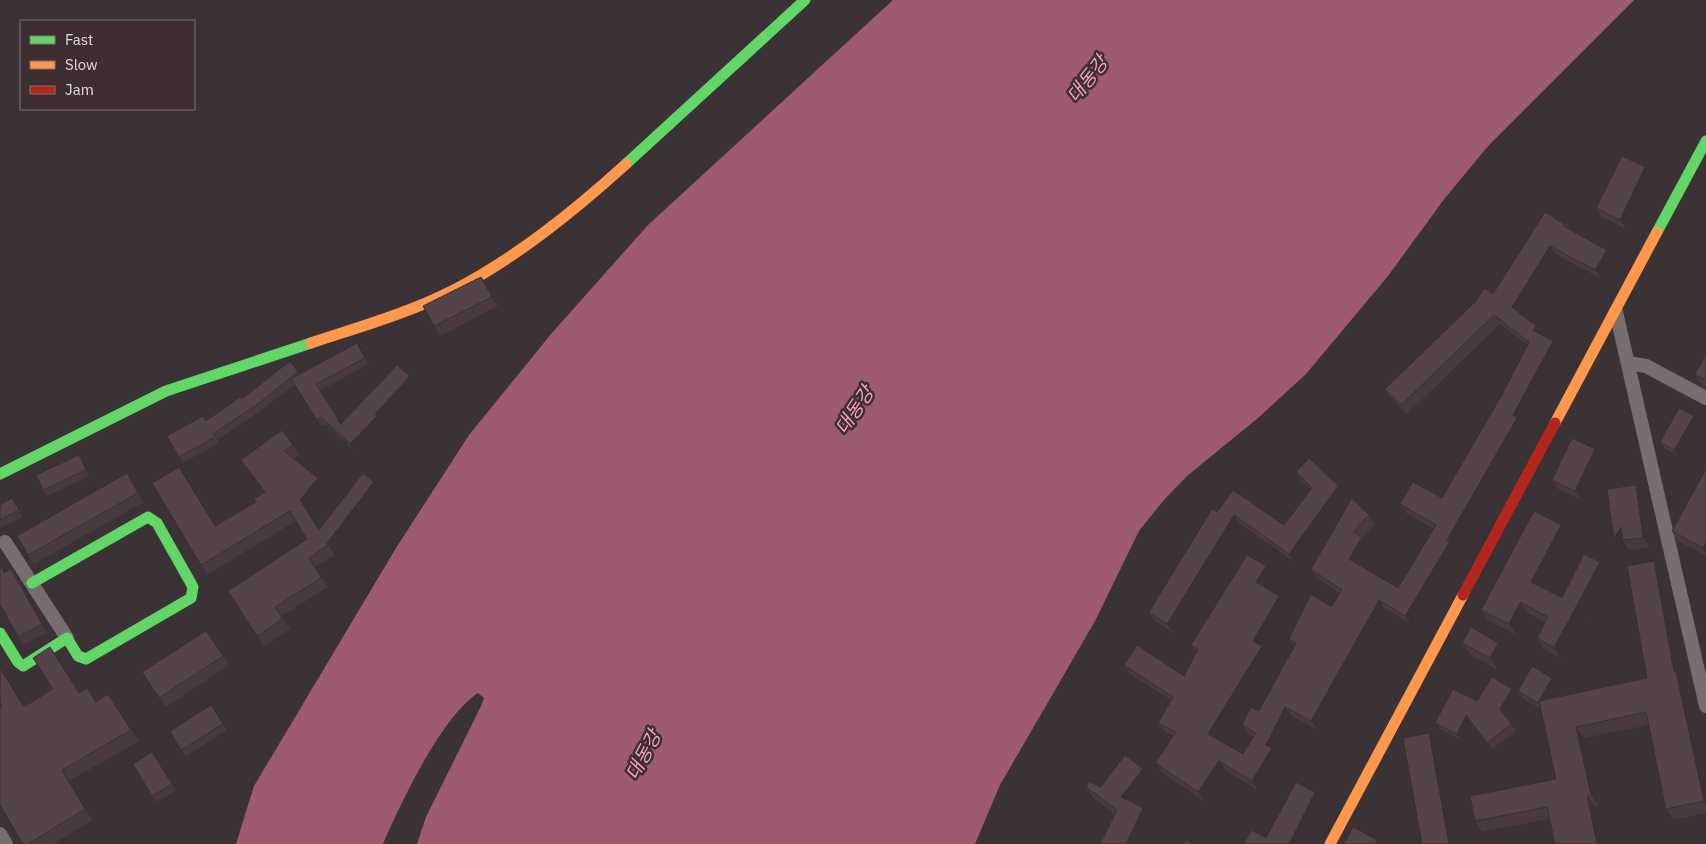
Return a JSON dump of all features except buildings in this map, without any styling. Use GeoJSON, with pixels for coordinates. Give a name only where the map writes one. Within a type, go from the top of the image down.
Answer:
{"type":"FeatureCollection","features":[{"type":"Feature","properties":{"kind":"street"},"geometry":{"type":"LineString","coordinates":[[0,474],[166,391],[383,319],[454,290],[512,256],[581,205],[805,0]]}},
{"type":"Feature","properties":{"kind":"street"},"geometry":{"type":"LineString","coordinates":[[1330,844],[1706,141]]}},
{"type":"Feature","properties":{"kind":"street"},"geometry":{"type":"LineString","coordinates":[[1616,312],[1706,706]]}},
{"type":"Feature","properties":{"kind":"street"},"geometry":{"type":"LineString","coordinates":[[1628,363],[1646,366],[1706,398]]}},
{"type":"Feature","properties":{"kind":"street"},"geometry":{"type":"LineString","coordinates":[[5,542],[78,656],[86,659],[191,598],[193,587],[157,523],[148,517],[32,583]]}},
{"type":"Feature","properties":{"kind":"street"},"geometry":{"type":"LineString","coordinates":[[0,633],[18,662],[23,666],[67,638]]}},
{"type":"Feature","properties":{"kind":"street"},"geometry":{"type":"LineString","coordinates":[[0,834],[6,844]]}},
{"type":"Feature","properties":{"kind":"water","name":"대동강"},"geometry":{"type":"Polygon","coordinates":[[[893,0],[1634,0],[1489,145],[1445,198],[1388,276],[1306,374],[1258,418],[1187,476],[1163,501],[1139,531],[1095,621],[1000,785],[975,844],[417,844],[426,817],[481,706],[484,698],[478,693],[450,721],[436,741],[400,806],[383,844],[236,844],[254,786],[396,548],[469,435],[551,334],[648,225],[893,0]]]}},
{"type":"Feature","properties":{"kind":"traffic: fast"},"geometry":{"type":"LineString","coordinates":[[626,164],[805,0]]}},
{"type":"Feature","properties":{"kind":"traffic: fast"},"geometry":{"type":"LineString","coordinates":[[1657,232],[1706,141]]}},
{"type":"Feature","properties":{"kind":"traffic: fast"},"geometry":{"type":"LineString","coordinates":[[0,474],[166,391],[311,343]]}},
{"type":"Feature","properties":{"kind":"traffic: fast"},"geometry":{"type":"LineString","coordinates":[[0,633],[18,662],[23,666],[67,638],[78,656],[86,659],[191,598],[193,587],[157,523],[148,517],[32,583]]}},
{"type":"Feature","properties":{"kind":"traffic: slow"},"geometry":{"type":"LineString","coordinates":[[311,343],[419,306],[477,277],[544,233],[626,164]]}},
{"type":"Feature","properties":{"kind":"traffic: slow"},"geometry":{"type":"LineString","coordinates":[[1555,423],[1657,232]]}},
{"type":"Feature","properties":{"kind":"traffic: slow"},"geometry":{"type":"LineString","coordinates":[[1330,844],[1463,595]]}},
{"type":"Feature","properties":{"kind":"traffic: jam"},"geometry":{"type":"LineString","coordinates":[[1463,595],[1555,423]]}}]}
